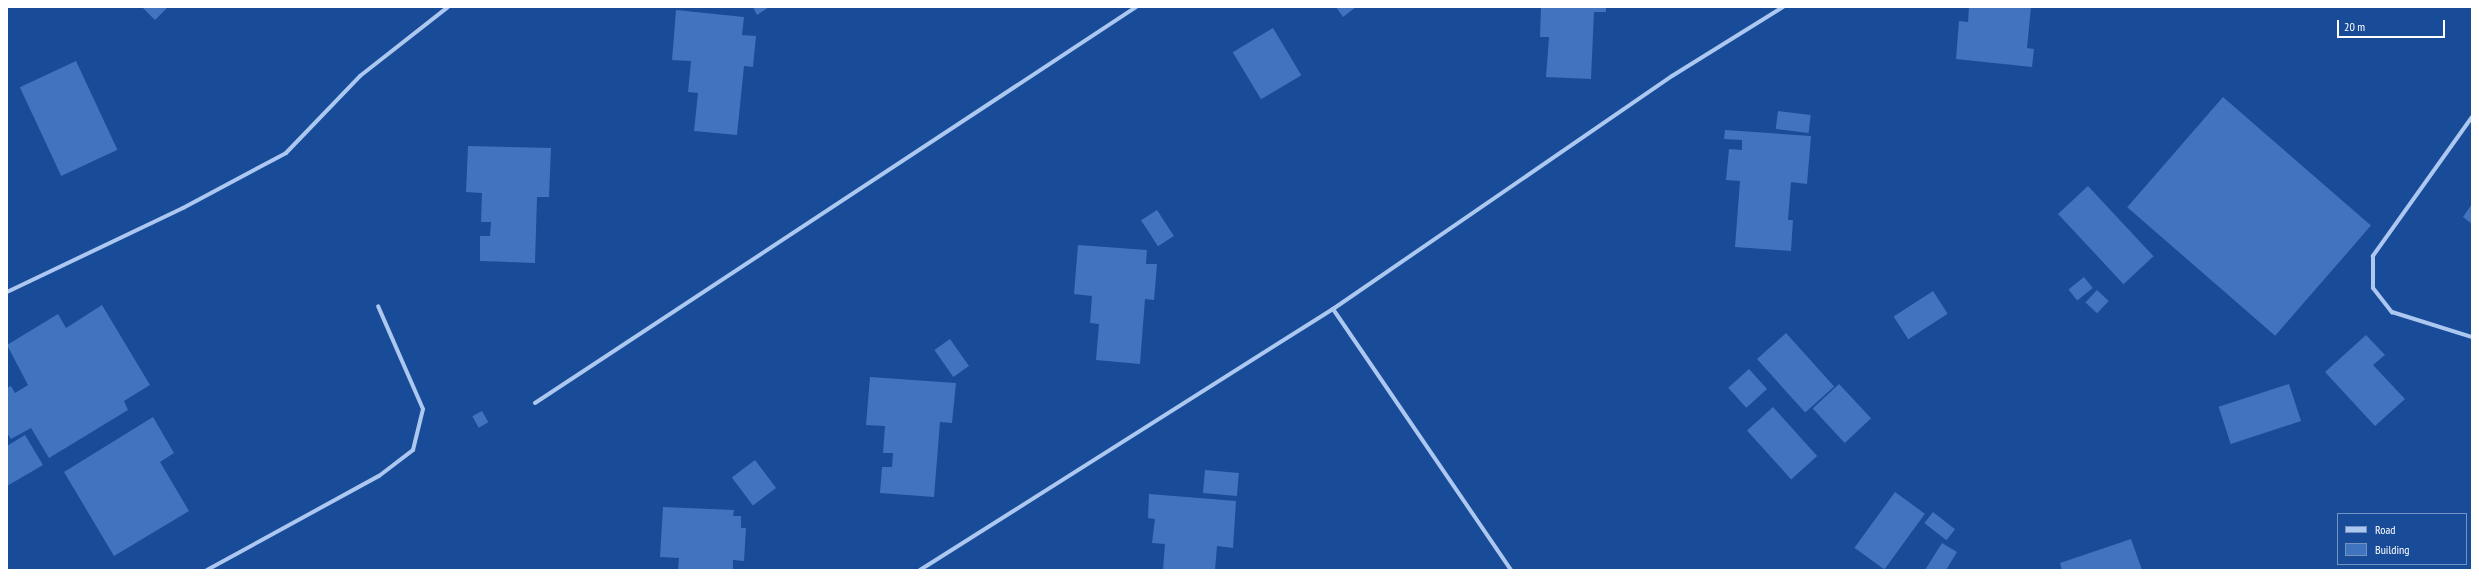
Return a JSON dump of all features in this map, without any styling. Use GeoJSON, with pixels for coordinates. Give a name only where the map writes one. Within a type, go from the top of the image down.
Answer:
{"type":"FeatureCollection","features":[{"type":"Feature","properties":{"kind":"street"},"geometry":{"type":"LineString","coordinates":[[7,292],[183,208],[286,153],[360,76],[448,7]]}},
{"type":"Feature","properties":{"kind":"street"},"geometry":{"type":"LineString","coordinates":[[535,403],[1136,7]]}},
{"type":"Feature","properties":{"kind":"street"},"geometry":{"type":"LineString","coordinates":[[920,570],[1333,309],[1672,76],[1783,7]]}},
{"type":"Feature","properties":{"kind":"street"},"geometry":{"type":"LineString","coordinates":[[2472,117],[2373,256],[2373,288],[2392,312],[2472,337]]}},
{"type":"Feature","properties":{"kind":"street"},"geometry":{"type":"LineString","coordinates":[[207,570],[379,476],[413,450],[423,409],[378,306]]}},
{"type":"Feature","properties":{"kind":"street"},"geometry":{"type":"LineString","coordinates":[[1333,309],[1511,570]]}},
{"type":"Feature","properties":{"kind":"building"},"geometry":{"type":"Polygon","coordinates":[[[142,7],[168,7],[155,20],[142,7]]]}},
{"type":"Feature","properties":{"kind":"building"},"geometry":{"type":"Polygon","coordinates":[[[753,7],[769,7],[757,15],[753,7]]]}},
{"type":"Feature","properties":{"kind":"building"},"geometry":{"type":"Polygon","coordinates":[[[1336,7],[1356,7],[1343,17],[1336,7]]]}},
{"type":"Feature","properties":{"kind":"building"},"geometry":{"type":"Polygon","coordinates":[[[1541,7],[1606,7],[1606,12],[1594,12],[1591,79],[1546,77],[1549,37],[1540,37],[1541,7]]]}},
{"type":"Feature","properties":{"kind":"building"},"geometry":{"type":"Polygon","coordinates":[[[1969,7],[2031,7],[2027,48],[2034,49],[2032,67],[1956,59],[1959,21],[1968,22],[1969,7]]]}},
{"type":"Feature","properties":{"kind":"building"},"geometry":{"type":"Polygon","coordinates":[[[676,10],[744,17],[742,35],[756,36],[753,67],[744,66],[737,135],[694,131],[698,93],[688,92],[691,61],[672,60],[676,10]]]}},
{"type":"Feature","properties":{"kind":"building"},"geometry":{"type":"Polygon","coordinates":[[[1273,28],[1301,75],[1261,99],[1233,52],[1273,28]]]}},
{"type":"Feature","properties":{"kind":"building"},"geometry":{"type":"Polygon","coordinates":[[[76,61],[117,150],[61,176],[20,87],[76,61]]]}},
{"type":"Feature","properties":{"kind":"building"},"geometry":{"type":"Polygon","coordinates":[[[2223,97],[2371,226],[2275,336],[2127,207],[2223,97]]]}},
{"type":"Feature","properties":{"kind":"building"},"geometry":{"type":"Polygon","coordinates":[[[1778,111],[1811,115],[1809,133],[1776,129],[1778,111]]]}},
{"type":"Feature","properties":{"kind":"building"},"geometry":{"type":"Polygon","coordinates":[[[1725,130],[1811,136],[1807,184],[1791,182],[1788,220],[1793,220],[1791,251],[1735,247],[1740,181],[1726,180],[1729,149],[1742,150],[1742,140],[1724,139],[1725,130]]]}},
{"type":"Feature","properties":{"kind":"building"},"geometry":{"type":"Polygon","coordinates":[[[468,146],[551,148],[549,197],[537,197],[535,263],[480,261],[480,236],[490,236],[491,222],[481,222],[482,193],[466,192],[468,146]]]}},
{"type":"Feature","properties":{"kind":"building"},"geometry":{"type":"Polygon","coordinates":[[[2088,186],[2153,256],[2123,284],[2058,214],[2088,186]]]}},
{"type":"Feature","properties":{"kind":"building"},"geometry":{"type":"Polygon","coordinates":[[[2472,204],[2472,224],[2463,217],[2472,204]]]}},
{"type":"Feature","properties":{"kind":"building"},"geometry":{"type":"Polygon","coordinates":[[[1157,210],[1174,236],[1158,246],[1141,220],[1157,210]]]}},
{"type":"Feature","properties":{"kind":"building"},"geometry":{"type":"Polygon","coordinates":[[[1078,245],[1147,250],[1146,264],[1157,264],[1154,300],[1145,299],[1140,364],[1096,360],[1099,324],[1090,323],[1092,296],[1074,294],[1078,245]]]}},
{"type":"Feature","properties":{"kind":"building"},"geometry":{"type":"Polygon","coordinates":[[[2084,277],[2093,288],[2077,300],[2068,290],[2084,277]]]}},
{"type":"Feature","properties":{"kind":"building"},"geometry":{"type":"Polygon","coordinates":[[[2097,290],[2109,301],[2097,313],[2085,302],[2097,290]]]}},
{"type":"Feature","properties":{"kind":"building"},"geometry":{"type":"Polygon","coordinates":[[[1933,291],[1948,314],[1908,339],[1894,317],[1933,291]]]}},
{"type":"Feature","properties":{"kind":"building"},"geometry":{"type":"Polygon","coordinates":[[[102,305],[150,385],[124,401],[128,410],[49,458],[31,428],[11,439],[7,433],[7,388],[11,386],[15,393],[28,385],[7,345],[58,314],[66,328],[102,305]]]}},
{"type":"Feature","properties":{"kind":"building"},"geometry":{"type":"Polygon","coordinates":[[[1786,333],[1834,387],[1805,413],[1757,359],[1786,333]]]}},
{"type":"Feature","properties":{"kind":"building"},"geometry":{"type":"Polygon","coordinates":[[[2366,335],[2385,355],[2373,365],[2405,399],[2375,426],[2325,372],[2366,335]]]}},
{"type":"Feature","properties":{"kind":"building"},"geometry":{"type":"Polygon","coordinates":[[[950,339],[969,366],[953,377],[934,350],[950,339]]]}},
{"type":"Feature","properties":{"kind":"building"},"geometry":{"type":"Polygon","coordinates":[[[1749,369],[1767,389],[1746,408],[1728,388],[1749,369]]]}},
{"type":"Feature","properties":{"kind":"building"},"geometry":{"type":"Polygon","coordinates":[[[870,377],[956,383],[952,423],[940,422],[934,497],[880,493],[882,467],[892,467],[893,453],[883,453],[885,426],[866,425],[870,377]]]}},
{"type":"Feature","properties":{"kind":"building"},"geometry":{"type":"Polygon","coordinates":[[[1839,384],[1871,418],[1845,443],[1813,409],[1839,384]]]}},
{"type":"Feature","properties":{"kind":"building"},"geometry":{"type":"Polygon","coordinates":[[[2289,384],[2301,421],[2231,444],[2219,407],[2289,384]]]}},
{"type":"Feature","properties":{"kind":"building"},"geometry":{"type":"Polygon","coordinates":[[[1773,407],[1817,456],[1791,479],[1747,430],[1773,407]]]}},
{"type":"Feature","properties":{"kind":"building"},"geometry":{"type":"Polygon","coordinates":[[[482,411],[488,422],[479,428],[472,416],[482,411]]]}},
{"type":"Feature","properties":{"kind":"building"},"geometry":{"type":"Polygon","coordinates":[[[153,417],[174,453],[160,462],[189,511],[114,556],[64,472],[153,417]]]}},
{"type":"Feature","properties":{"kind":"building"},"geometry":{"type":"Polygon","coordinates":[[[25,435],[43,465],[7,486],[7,446],[25,435]]]}},
{"type":"Feature","properties":{"kind":"building"},"geometry":{"type":"Polygon","coordinates":[[[755,460],[776,488],[753,505],[732,477],[755,460]]]}},
{"type":"Feature","properties":{"kind":"building"},"geometry":{"type":"Polygon","coordinates":[[[1205,470],[1239,473],[1237,496],[1203,493],[1205,470]]]}},
{"type":"Feature","properties":{"kind":"building"},"geometry":{"type":"Polygon","coordinates":[[[1895,492],[1925,514],[1884,570],[1854,548],[1895,492]]]}},
{"type":"Feature","properties":{"kind":"building"},"geometry":{"type":"Polygon","coordinates":[[[1149,494],[1236,501],[1233,548],[1217,546],[1215,570],[1163,570],[1165,544],[1152,543],[1155,519],[1148,518],[1149,494]]]}},
{"type":"Feature","properties":{"kind":"building"},"geometry":{"type":"Polygon","coordinates":[[[663,507],[734,510],[733,516],[741,516],[741,528],[746,528],[744,561],[733,560],[733,570],[678,570],[679,558],[660,557],[663,507]]]}},
{"type":"Feature","properties":{"kind":"building"},"geometry":{"type":"Polygon","coordinates":[[[1933,512],[1955,529],[1946,540],[1924,523],[1933,512]]]}},
{"type":"Feature","properties":{"kind":"building"},"geometry":{"type":"Polygon","coordinates":[[[2131,539],[2142,570],[2062,570],[2060,563],[2131,539]]]}},
{"type":"Feature","properties":{"kind":"building"},"geometry":{"type":"Polygon","coordinates":[[[1942,543],[1957,552],[1946,570],[1925,570],[1942,543]]]}}]}
